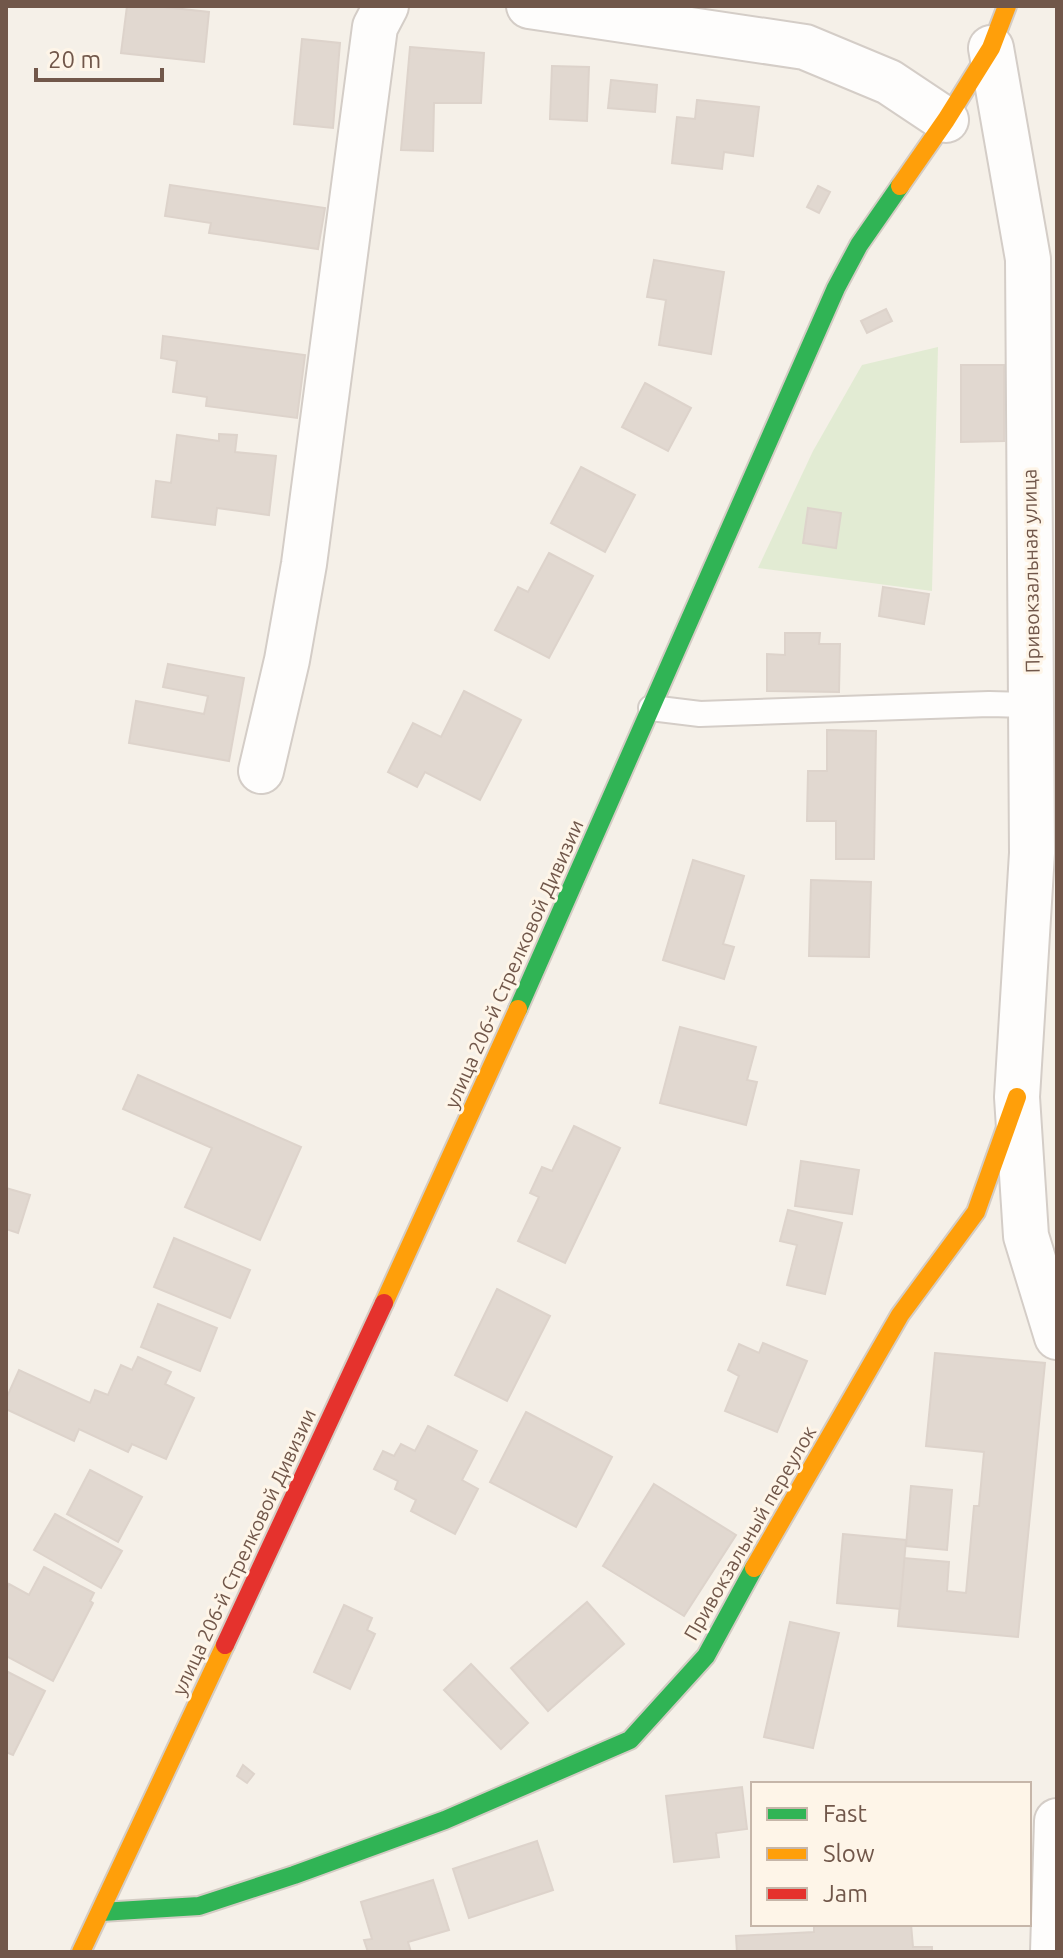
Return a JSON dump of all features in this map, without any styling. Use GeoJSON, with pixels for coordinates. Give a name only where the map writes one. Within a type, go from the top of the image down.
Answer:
{"type":"FeatureCollection","features":[{"type":"Feature","properties":{"kind":"main road","name":"улица 206-й Стрелковой Дивизии"},"geometry":{"type":"LineString","coordinates":[[81,1952],[448,1167],[836,288],[859,245],[946,120],[991,48],[1007,6]]}},
{"type":"Feature","properties":{"kind":"main road","name":"Привокзальный переулок"},"geometry":{"type":"LineString","coordinates":[[101,1912],[199,1906],[445,1820],[630,1740],[706,1656],[900,1315],[976,1212],[1017,1097]]}},
{"type":"Feature","properties":{"kind":"street"},"geometry":{"type":"LineString","coordinates":[[261,771],[287,660],[304,564],[375,27],[386,6]]}},
{"type":"Feature","properties":{"kind":"street"},"geometry":{"type":"LineString","coordinates":[[529,6],[805,47],[889,82],[946,120]]}},
{"type":"Feature","properties":{"kind":"street","name":"Привокзальная улица"},"geometry":{"type":"LineString","coordinates":[[991,48],[1028,259],[1044,581],[1041,719],[1017,1097],[1026,1236],[1057,1337]]}},
{"type":"Feature","properties":{"kind":"street"},"geometry":{"type":"LineString","coordinates":[[1053,1952],[1057,1821]]}},
{"type":"Feature","properties":{"kind":"lane"},"geometry":{"type":"LineString","coordinates":[[651,708],[700,714],[989,704],[1041,719]]}},
{"type":"Feature","properties":{"kind":"green space"},"geometry":{"type":"Polygon","coordinates":[[[938,347],[932,591],[758,568],[813,451],[862,365],[938,347]]]}},
{"type":"Feature","properties":{"kind":"building"},"geometry":{"type":"Polygon","coordinates":[[[127,6],[209,12],[204,62],[121,53],[127,6]]]}},
{"type":"Feature","properties":{"kind":"building"},"geometry":{"type":"Polygon","coordinates":[[[302,39],[340,43],[333,128],[294,124],[302,39]]]}},
{"type":"Feature","properties":{"kind":"building"},"geometry":{"type":"Polygon","coordinates":[[[410,47],[484,53],[481,103],[434,103],[433,151],[401,150],[410,47]]]}},
{"type":"Feature","properties":{"kind":"building"},"geometry":{"type":"Polygon","coordinates":[[[552,66],[589,67],[587,121],[550,119],[552,66]]]}},
{"type":"Feature","properties":{"kind":"building"},"geometry":{"type":"Polygon","coordinates":[[[611,80],[657,85],[655,112],[608,108],[611,80]]]}},
{"type":"Feature","properties":{"kind":"building"},"geometry":{"type":"Polygon","coordinates":[[[697,100],[759,107],[753,156],[724,152],[722,169],[672,163],[677,117],[695,119],[697,100]]]}},
{"type":"Feature","properties":{"kind":"building"},"geometry":{"type":"Polygon","coordinates":[[[170,185],[325,208],[318,249],[209,233],[211,223],[165,216],[170,185]]]}},
{"type":"Feature","properties":{"kind":"building"},"geometry":{"type":"Polygon","coordinates":[[[818,186],[830,192],[819,213],[807,207],[818,186]]]}},
{"type":"Feature","properties":{"kind":"building"},"geometry":{"type":"Polygon","coordinates":[[[654,260],[724,272],[711,354],[659,345],[666,300],[647,297],[654,260]]]}},
{"type":"Feature","properties":{"kind":"building"},"geometry":{"type":"Polygon","coordinates":[[[886,309],[892,321],[867,333],[861,321],[886,309]]]}},
{"type":"Feature","properties":{"kind":"building"},"geometry":{"type":"Polygon","coordinates":[[[163,336],[305,355],[297,418],[206,406],[207,397],[173,392],[177,361],[161,358],[163,336]]]}},
{"type":"Feature","properties":{"kind":"building"},"geometry":{"type":"Polygon","coordinates":[[[961,365],[1004,365],[1004,441],[961,442],[961,365]]]}},
{"type":"Feature","properties":{"kind":"building"},"geometry":{"type":"Polygon","coordinates":[[[645,383],[691,408],[668,451],[622,427],[645,383]]]}},
{"type":"Feature","properties":{"kind":"building"},"geometry":{"type":"Polygon","coordinates":[[[219,434],[237,435],[235,452],[276,456],[269,515],[217,508],[215,525],[152,517],[156,481],[171,483],[177,435],[219,441],[219,434]]]}},
{"type":"Feature","properties":{"kind":"building"},"geometry":{"type":"Polygon","coordinates":[[[581,467],[635,495],[605,552],[551,523],[581,467]]]}},
{"type":"Feature","properties":{"kind":"building"},"geometry":{"type":"Polygon","coordinates":[[[808,508],[841,513],[836,548],[803,543],[808,508]]]}},
{"type":"Feature","properties":{"kind":"building"},"geometry":{"type":"Polygon","coordinates":[[[549,553],[593,576],[549,658],[495,630],[518,587],[528,592],[549,553]]]}},
{"type":"Feature","properties":{"kind":"building"},"geometry":{"type":"Polygon","coordinates":[[[883,587],[929,594],[924,624],[879,616],[883,587]]]}},
{"type":"Feature","properties":{"kind":"building"},"geometry":{"type":"Polygon","coordinates":[[[785,633],[820,633],[819,644],[840,644],[839,692],[767,691],[767,654],[785,655],[785,633]]]}},
{"type":"Feature","properties":{"kind":"building"},"geometry":{"type":"Polygon","coordinates":[[[168,664],[244,678],[229,761],[129,743],[136,701],[204,714],[208,696],[163,687],[168,664]]]}},
{"type":"Feature","properties":{"kind":"building"},"geometry":{"type":"Polygon","coordinates":[[[464,691],[521,720],[480,800],[425,772],[417,787],[388,772],[413,723],[441,737],[464,691]]]}},
{"type":"Feature","properties":{"kind":"building"},"geometry":{"type":"Polygon","coordinates":[[[827,730],[876,731],[874,859],[836,859],[836,821],[807,821],[808,771],[827,771],[827,730]]]}},
{"type":"Feature","properties":{"kind":"building"},"geometry":{"type":"Polygon","coordinates":[[[693,860],[744,876],[723,944],[734,947],[724,979],[663,960],[693,860]]]}},
{"type":"Feature","properties":{"kind":"building"},"geometry":{"type":"Polygon","coordinates":[[[811,880],[871,882],[869,957],[809,956],[811,880]]]}},
{"type":"Feature","properties":{"kind":"building"},"geometry":{"type":"Polygon","coordinates":[[[680,1027],[756,1047],[747,1080],[757,1082],[746,1125],[660,1103],[680,1027]]]}},
{"type":"Feature","properties":{"kind":"building"},"geometry":{"type":"Polygon","coordinates":[[[138,1075],[301,1147],[260,1240],[185,1207],[212,1148],[123,1109],[138,1075]]]}},
{"type":"Feature","properties":{"kind":"building"},"geometry":{"type":"Polygon","coordinates":[[[574,1126],[620,1148],[565,1263],[518,1241],[539,1197],[530,1193],[542,1167],[552,1171],[574,1126]]]}},
{"type":"Feature","properties":{"kind":"building"},"geometry":{"type":"Polygon","coordinates":[[[801,1161],[859,1170],[852,1214],[795,1206],[801,1161]]]}},
{"type":"Feature","properties":{"kind":"building"},"geometry":{"type":"Polygon","coordinates":[[[6,1188],[30,1195],[18,1233],[6,1229],[6,1188]]]}},
{"type":"Feature","properties":{"kind":"building"},"geometry":{"type":"Polygon","coordinates":[[[788,1210],[842,1223],[825,1294],[787,1285],[797,1245],[780,1241],[788,1210]]]}},
{"type":"Feature","properties":{"kind":"building"},"geometry":{"type":"Polygon","coordinates":[[[174,1238],[250,1270],[230,1318],[154,1287],[174,1238]]]}},
{"type":"Feature","properties":{"kind":"building"},"geometry":{"type":"Polygon","coordinates":[[[497,1289],[550,1316],[507,1401],[455,1375],[497,1289]]]}},
{"type":"Feature","properties":{"kind":"building"},"geometry":{"type":"Polygon","coordinates":[[[158,1304],[217,1328],[200,1371],[141,1347],[158,1304]]]}},
{"type":"Feature","properties":{"kind":"building"},"geometry":{"type":"Polygon","coordinates":[[[763,1343],[807,1361],[777,1432],[725,1411],[739,1376],[728,1370],[739,1344],[759,1353],[763,1343]]]}},
{"type":"Feature","properties":{"kind":"building"},"geometry":{"type":"Polygon","coordinates":[[[935,1353],[1045,1363],[1018,1637],[898,1626],[904,1558],[949,1562],[947,1591],[966,1593],[974,1506],[979,1506],[984,1452],[926,1446],[935,1353]]]}},
{"type":"Feature","properties":{"kind":"building"},"geometry":{"type":"Polygon","coordinates":[[[138,1357],[171,1372],[165,1384],[194,1398],[166,1459],[132,1444],[128,1452],[79,1429],[74,1441],[6,1409],[6,1399],[19,1370],[90,1403],[95,1390],[108,1395],[121,1365],[132,1370],[138,1357]]]}},
{"type":"Feature","properties":{"kind":"building"},"geometry":{"type":"Polygon","coordinates":[[[526,1412],[612,1457],[576,1527],[490,1482],[526,1412]]]}},
{"type":"Feature","properties":{"kind":"building"},"geometry":{"type":"Polygon","coordinates":[[[428,1426],[477,1451],[462,1480],[478,1489],[455,1534],[411,1511],[416,1500],[395,1489],[398,1481],[374,1469],[383,1451],[394,1456],[401,1444],[415,1451],[428,1426]]]}},
{"type":"Feature","properties":{"kind":"building"},"geometry":{"type":"Polygon","coordinates":[[[90,1470],[142,1497],[118,1542],[67,1514],[90,1470]]]}},
{"type":"Feature","properties":{"kind":"building"},"geometry":{"type":"Polygon","coordinates":[[[654,1484],[736,1535],[684,1616],[603,1566],[654,1484]]]}},
{"type":"Feature","properties":{"kind":"building"},"geometry":{"type":"Polygon","coordinates":[[[911,1486],[952,1490],[947,1550],[906,1546],[911,1486]]]}},
{"type":"Feature","properties":{"kind":"building"},"geometry":{"type":"Polygon","coordinates":[[[55,1514],[122,1551],[101,1588],[34,1550],[55,1514]]]}},
{"type":"Feature","properties":{"kind":"building"},"geometry":{"type":"Polygon","coordinates":[[[843,1534],[906,1540],[900,1609],[837,1603],[843,1534]]]}},
{"type":"Feature","properties":{"kind":"building"},"geometry":{"type":"Polygon","coordinates":[[[44,1567],[94,1593],[90,1601],[93,1603],[53,1681],[6,1656],[6,1591],[9,1584],[29,1595],[44,1567]]]}},
{"type":"Feature","properties":{"kind":"building"},"geometry":{"type":"Polygon","coordinates":[[[587,1602],[624,1644],[548,1711],[511,1668],[587,1602]]]}},
{"type":"Feature","properties":{"kind":"building"},"geometry":{"type":"Polygon","coordinates":[[[344,1605],[372,1618],[367,1630],[375,1634],[350,1689],[314,1672],[344,1605]]]}},
{"type":"Feature","properties":{"kind":"building"},"geometry":{"type":"Polygon","coordinates":[[[790,1622],[839,1633],[813,1748],[764,1737],[790,1622]]]}},
{"type":"Feature","properties":{"kind":"building"},"geometry":{"type":"Polygon","coordinates":[[[471,1664],[528,1723],[501,1749],[444,1690],[471,1664]]]}},
{"type":"Feature","properties":{"kind":"building"},"geometry":{"type":"Polygon","coordinates":[[[6,1671],[45,1691],[13,1755],[6,1752],[6,1671]]]}},
{"type":"Feature","properties":{"kind":"building"},"geometry":{"type":"Polygon","coordinates":[[[243,1765],[254,1774],[247,1783],[237,1776],[243,1765]]]}},
{"type":"Feature","properties":{"kind":"building"},"geometry":{"type":"Polygon","coordinates":[[[742,1787],[747,1829],[716,1833],[719,1857],[674,1862],[666,1796],[742,1787]]]}},
{"type":"Feature","properties":{"kind":"building"},"geometry":{"type":"Polygon","coordinates":[[[537,1841],[553,1890],[469,1918],[453,1869],[537,1841]]]}},
{"type":"Feature","properties":{"kind":"building"},"geometry":{"type":"Polygon","coordinates":[[[433,1880],[449,1930],[408,1942],[411,1952],[368,1952],[364,1940],[372,1939],[361,1902],[433,1880]]]}},
{"type":"Feature","properties":{"kind":"building"},"geometry":{"type":"Polygon","coordinates":[[[814,1926],[911,1926],[913,1947],[932,1947],[932,1952],[737,1952],[736,1936],[814,1932],[814,1926]]]}},
{"type":"Feature","properties":{"kind":"traffic: fast"},"geometry":{"type":"LineString","coordinates":[[518,1009],[836,288],[859,245],[900,186]]}},
{"type":"Feature","properties":{"kind":"traffic: fast"},"geometry":{"type":"LineString","coordinates":[[101,1912],[199,1906],[445,1820],[630,1740],[706,1656],[754,1568]]}},
{"type":"Feature","properties":{"kind":"traffic: slow"},"geometry":{"type":"LineString","coordinates":[[900,186],[991,48],[1007,6]]}},
{"type":"Feature","properties":{"kind":"traffic: slow"},"geometry":{"type":"LineString","coordinates":[[384,1303],[518,1009]]}},
{"type":"Feature","properties":{"kind":"traffic: slow"},"geometry":{"type":"LineString","coordinates":[[754,1568],[900,1315],[976,1212],[1017,1097]]}},
{"type":"Feature","properties":{"kind":"traffic: slow"},"geometry":{"type":"LineString","coordinates":[[81,1952],[225,1645]]}},
{"type":"Feature","properties":{"kind":"traffic: jam"},"geometry":{"type":"LineString","coordinates":[[225,1645],[384,1303]]}}]}
